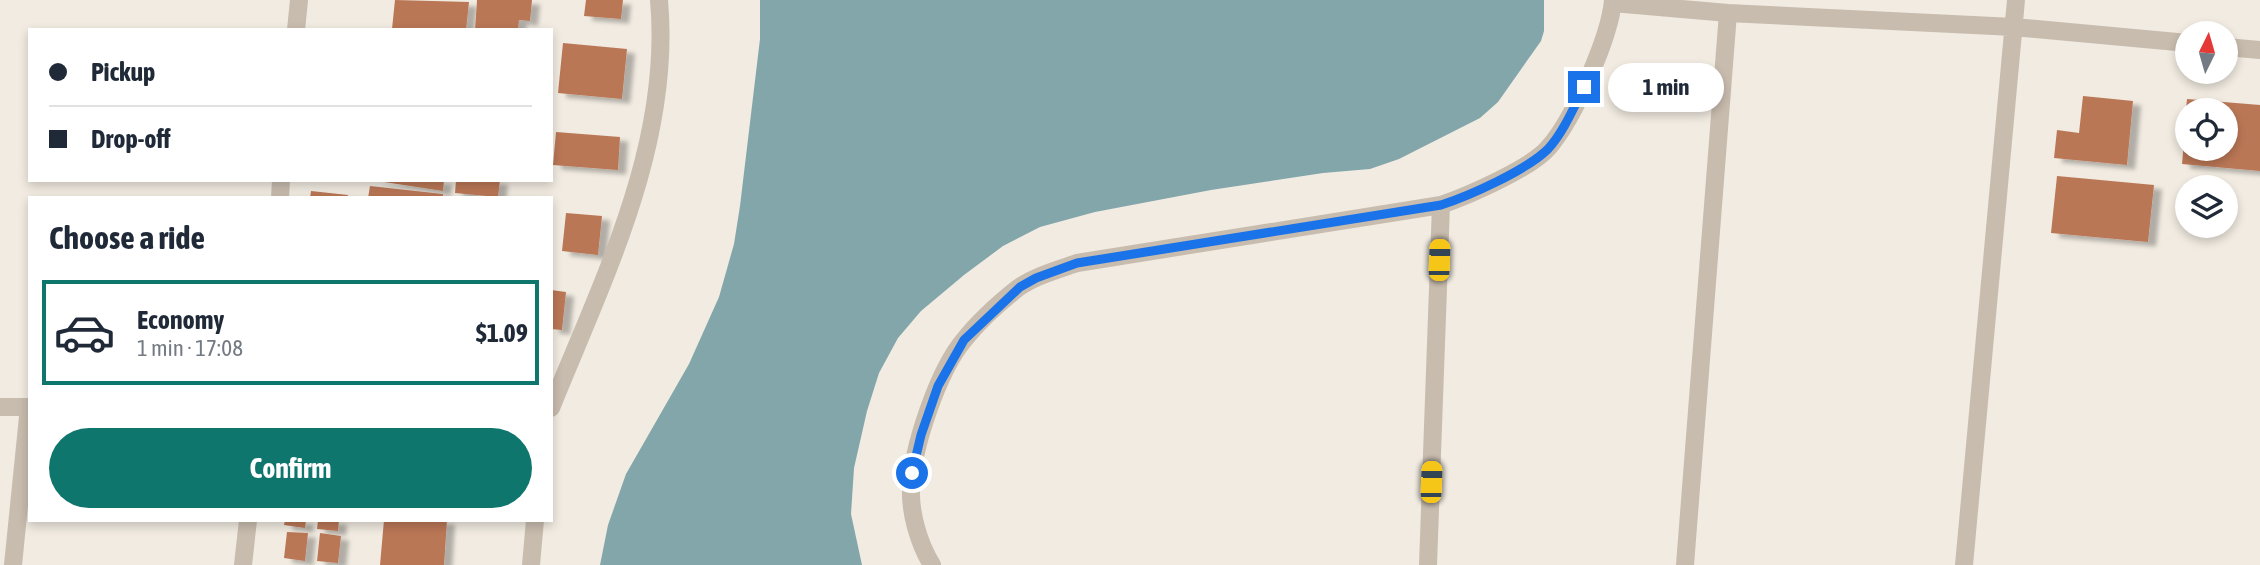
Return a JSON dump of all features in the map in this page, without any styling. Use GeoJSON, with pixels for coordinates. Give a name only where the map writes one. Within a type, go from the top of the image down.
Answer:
{"type":"FeatureCollection","features":[{"type":"Feature","properties":{"kind":"street"},"geometry":{"type":"LineString","coordinates":[[296,28],[299,0]]}},
{"type":"Feature","properties":{"kind":"street"},"geometry":{"type":"LineString","coordinates":[[553,403],[616,246],[645,160],[655,103],[659,58],[659,0]]}},
{"type":"Feature","properties":{"kind":"street"},"geometry":{"type":"LineString","coordinates":[[1964,565],[2016,0]]}},
{"type":"Feature","properties":{"kind":"street"},"geometry":{"type":"LineString","coordinates":[[932,565],[913,516],[910,491],[921,435],[938,386],[964,340],[1020,287],[1077,263],[1441,205],[1469,196],[1527,164],[1549,148],[1576,103],[1591,71],[1605,38],[1613,2],[1728,13],[2014,27],[2175,42]]}},
{"type":"Feature","properties":{"kind":"street"},"geometry":{"type":"LineString","coordinates":[[1685,565],[1728,13]]}},
{"type":"Feature","properties":{"kind":"street"},"geometry":{"type":"LineString","coordinates":[[2238,48],[2260,50]]}},
{"type":"Feature","properties":{"kind":"street"},"geometry":{"type":"LineString","coordinates":[[1427,565],[1441,205]]}},
{"type":"Feature","properties":{"kind":"street"},"geometry":{"type":"LineString","coordinates":[[0,407],[28,407]]}},
{"type":"Feature","properties":{"kind":"street"},"geometry":{"type":"LineString","coordinates":[[13,565],[28,417]]}},
{"type":"Feature","properties":{"kind":"street"},"geometry":{"type":"LineString","coordinates":[[243,565],[248,522]]}},
{"type":"Feature","properties":{"kind":"street"},"geometry":{"type":"LineString","coordinates":[[531,565],[535,522]]}},
{"type":"Feature","properties":{"kind":"water"},"geometry":{"type":"Polygon","coordinates":[[[760,0],[1544,0],[1544,31],[1541,41],[1498,102],[1480,118],[1399,159],[1370,169],[1323,173],[1211,190],[1095,212],[1040,227],[1003,246],[964,275],[921,311],[898,338],[879,373],[854,468],[851,514],[862,565],[600,565],[608,525],[626,474],[689,364],[719,297],[734,244],[740,206],[760,39],[760,0]]]}},
{"type":"Feature","properties":{"kind":"building"},"geometry":{"type":"Polygon","coordinates":[[[395,0],[469,2],[466,28],[392,28],[395,0]]]}},
{"type":"Feature","properties":{"kind":"building"},"geometry":{"type":"Polygon","coordinates":[[[477,0],[532,0],[530,21],[519,20],[518,28],[475,28],[477,0]]]}},
{"type":"Feature","properties":{"kind":"building"},"geometry":{"type":"Polygon","coordinates":[[[586,0],[623,0],[621,19],[584,16],[586,0]]]}},
{"type":"Feature","properties":{"kind":"building"},"geometry":{"type":"Polygon","coordinates":[[[563,43],[627,49],[622,99],[558,93],[563,43]]]}},
{"type":"Feature","properties":{"kind":"building"},"geometry":{"type":"Polygon","coordinates":[[[2083,96],[2133,101],[2127,165],[2054,158],[2057,130],[2079,133],[2083,96]]]}},
{"type":"Feature","properties":{"kind":"building"},"geometry":{"type":"Polygon","coordinates":[[[2238,103],[2260,105],[2260,171],[2182,164],[2182,161],[2238,161],[2238,103]]]}},
{"type":"Feature","properties":{"kind":"building"},"geometry":{"type":"Polygon","coordinates":[[[556,132],[620,137],[618,170],[553,165],[556,132]]]}},
{"type":"Feature","properties":{"kind":"building"},"geometry":{"type":"Polygon","coordinates":[[[2057,176],[2154,185],[2148,242],[2051,233],[2057,176]]]}},
{"type":"Feature","properties":{"kind":"building"},"geometry":{"type":"Polygon","coordinates":[[[384,182],[444,182],[443,191],[384,182]]]}},
{"type":"Feature","properties":{"kind":"building"},"geometry":{"type":"Polygon","coordinates":[[[456,182],[500,182],[498,196],[455,193],[456,182]]]}},
{"type":"Feature","properties":{"kind":"building"},"geometry":{"type":"Polygon","coordinates":[[[370,186],[443,194],[443,196],[368,196],[370,186]]]}},
{"type":"Feature","properties":{"kind":"building"},"geometry":{"type":"Polygon","coordinates":[[[311,191],[348,195],[348,196],[310,196],[311,191]]]}},
{"type":"Feature","properties":{"kind":"building"},"geometry":{"type":"Polygon","coordinates":[[[566,213],[602,216],[598,255],[562,251],[566,213]]]}},
{"type":"Feature","properties":{"kind":"building"},"geometry":{"type":"Polygon","coordinates":[[[553,290],[566,292],[562,330],[553,329],[553,290]]]}},
{"type":"Feature","properties":{"kind":"building"},"geometry":{"type":"Polygon","coordinates":[[[285,522],[306,522],[305,528],[284,525],[285,522]]]}},
{"type":"Feature","properties":{"kind":"building"},"geometry":{"type":"Polygon","coordinates":[[[318,522],[339,522],[338,531],[317,529],[318,522]]]}},
{"type":"Feature","properties":{"kind":"building"},"geometry":{"type":"Polygon","coordinates":[[[384,522],[447,522],[444,565],[380,565],[384,522]]]}},
{"type":"Feature","properties":{"kind":"building"},"geometry":{"type":"Polygon","coordinates":[[[287,532],[308,533],[305,561],[284,558],[287,532]]]}},
{"type":"Feature","properties":{"kind":"building"},"geometry":{"type":"Polygon","coordinates":[[[320,533],[341,536],[338,563],[317,561],[320,533]]]}},
{"type":"Feature","properties":{"kind":"route"},"geometry":{"type":"LineString","coordinates":[[912,473],[921,435],[938,386],[952,358],[979,324],[1020,287],[1077,263],[1441,205],[1469,196],[1535,160],[1549,148],[1584,87]]}}]}
